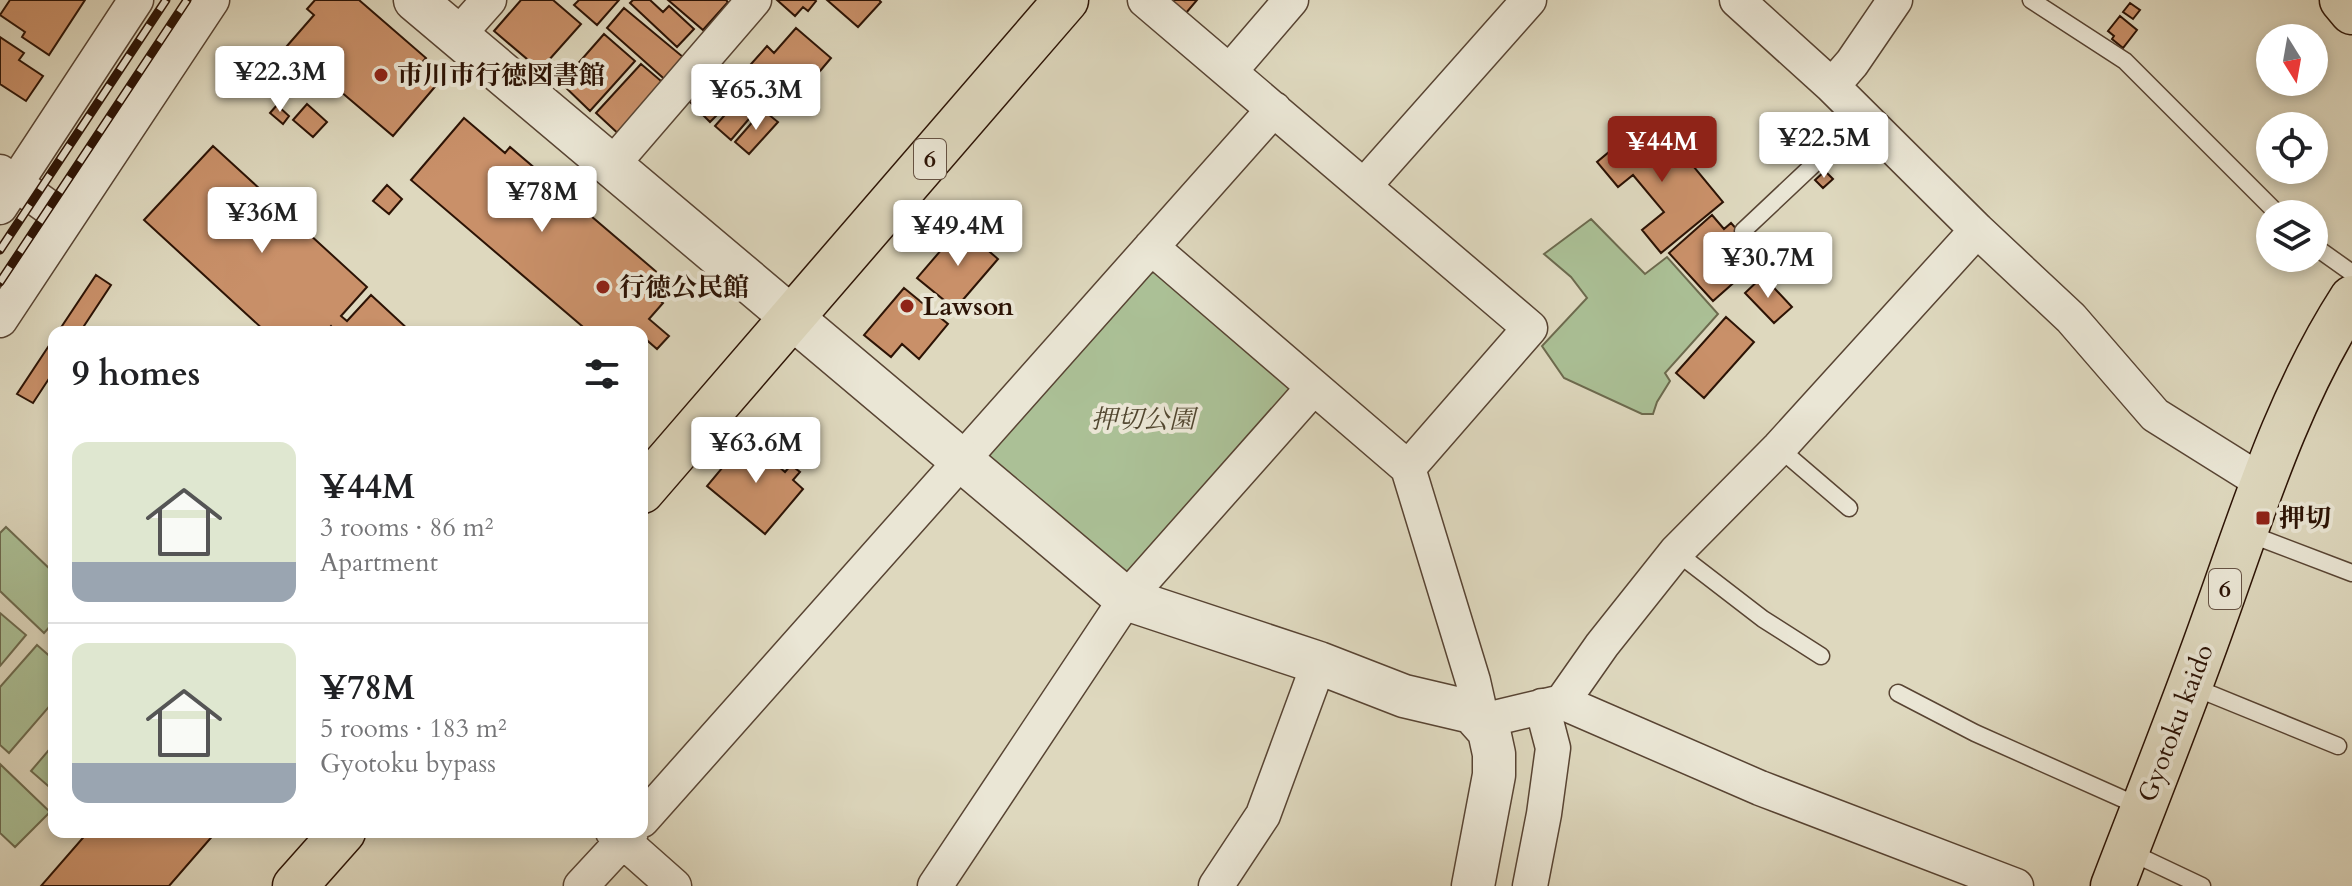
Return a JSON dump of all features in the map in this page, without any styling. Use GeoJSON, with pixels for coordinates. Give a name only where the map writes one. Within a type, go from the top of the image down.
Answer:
{"type":"FeatureCollection","features":[{"type":"Feature","properties":{"kind":"main road","name":"6"},"geometry":{"type":"LineString","coordinates":[[648,484],[1066,0]]}},
{"type":"Feature","properties":{"kind":"main road"},"geometry":{"type":"LineString","coordinates":[[2342,0],[2352,12]]}},
{"type":"Feature","properties":{"kind":"main road","name":"Gyotoku kaido"},"geometry":{"type":"LineString","coordinates":[[2120,868],[2293,405],[2330,332],[2352,298]]}},
{"type":"Feature","properties":{"kind":"main road"},"geometry":{"type":"LineString","coordinates":[[295,886],[338,838]]}},
{"type":"Feature","properties":{"kind":"street"},"geometry":{"type":"LineString","coordinates":[[66,220],[5,188],[136,0]]}},
{"type":"Feature","properties":{"kind":"street"},"geometry":{"type":"LineString","coordinates":[[0,320],[212,0]]}},
{"type":"Feature","properties":{"kind":"street"},"geometry":{"type":"LineString","coordinates":[[415,0],[1126,599],[1319,663],[1404,696],[1462,708],[1482,721],[1552,704],[2016,886]]}},
{"type":"Feature","properties":{"kind":"street"},"geometry":{"type":"LineString","coordinates":[[457,36],[489,0]]}},
{"type":"Feature","properties":{"kind":"street"},"geometry":{"type":"LineString","coordinates":[[611,166],[754,0]]}},
{"type":"Feature","properties":{"kind":"street"},"geometry":{"type":"LineString","coordinates":[[1145,0],[1530,328],[1408,468]]}},
{"type":"Feature","properties":{"kind":"street"},"geometry":{"type":"LineString","coordinates":[[1230,71],[1291,0]]}},
{"type":"Feature","properties":{"kind":"street"},"geometry":{"type":"LineString","coordinates":[[1364,186],[1529,0]]}},
{"type":"Feature","properties":{"kind":"street"},"geometry":{"type":"LineString","coordinates":[[1737,0],[1832,86],[2071,318],[2155,415],[2262,482]]}},
{"type":"Feature","properties":{"kind":"street"},"geometry":{"type":"LineString","coordinates":[[1832,86],[1852,63],[1895,0]]}},
{"type":"Feature","properties":{"kind":"street"},"geometry":{"type":"LineString","coordinates":[[648,808],[1274,109]]}},
{"type":"Feature","properties":{"kind":"street"},"geometry":{"type":"LineString","coordinates":[[1530,886],[1553,748],[1552,704],[1676,552],[1779,448],[1977,230]]}},
{"type":"Feature","properties":{"kind":"street"},"geometry":{"type":"LineString","coordinates":[[1151,247],[1408,468],[1473,681],[1482,721],[1493,743],[1494,775],[1473,886]]}},
{"type":"Feature","properties":{"kind":"street"},"geometry":{"type":"LineString","coordinates":[[935,886],[1126,599],[1313,388]]}},
{"type":"Feature","properties":{"kind":"street"},"geometry":{"type":"LineString","coordinates":[[1216,886],[1263,815],[1319,663]]}},
{"type":"Feature","properties":{"kind":"street"},"geometry":{"type":"LineString","coordinates":[[581,886],[621,838]]}},
{"type":"Feature","properties":{"kind":"street"},"geometry":{"type":"LineString","coordinates":[[633,838],[674,886]]}},
{"type":"Feature","properties":{"kind":"lane"},"geometry":{"type":"LineString","coordinates":[[2031,0],[2125,61],[2264,200]]}},
{"type":"Feature","properties":{"kind":"lane"},"geometry":{"type":"LineString","coordinates":[[1743,231],[1864,117]]}},
{"type":"Feature","properties":{"kind":"lane"},"geometry":{"type":"LineString","coordinates":[[2328,256],[2352,273]]}},
{"type":"Feature","properties":{"kind":"lane"},"geometry":{"type":"LineString","coordinates":[[1779,448],[1849,508]]}},
{"type":"Feature","properties":{"kind":"lane"},"geometry":{"type":"LineString","coordinates":[[2245,532],[2352,573]]}},
{"type":"Feature","properties":{"kind":"lane"},"geometry":{"type":"LineString","coordinates":[[1676,552],[1763,619],[1821,656]]}},
{"type":"Feature","properties":{"kind":"lane"},"geometry":{"type":"LineString","coordinates":[[2190,686],[2338,746]]}},
{"type":"Feature","properties":{"kind":"lane"},"geometry":{"type":"LineString","coordinates":[[1898,693],[1975,733],[2142,808]]}},
{"type":"Feature","properties":{"kind":"lane"},"geometry":{"type":"LineString","coordinates":[[2120,868],[2202,886]]}},
{"type":"Feature","properties":{"kind":"green space"},"geometry":{"type":"Polygon","coordinates":[[[1591,219],[1645,274],[1667,257],[1718,314],[1665,373],[1670,381],[1653,414],[1642,414],[1564,378],[1542,346],[1587,298],[1571,277],[1544,254],[1591,219]]]}},
{"type":"Feature","properties":{"kind":"green space","name":"押切公園"},"geometry":{"type":"Polygon","coordinates":[[[1161,271],[1290,381],[1290,397],[1133,571],[1121,573],[991,465],[989,450],[1144,274],[1161,271]]]}},
{"type":"Feature","properties":{"kind":"green space"},"geometry":{"type":"Polygon","coordinates":[[[6,527],[48,567],[48,629],[44,633],[0,591],[0,533],[6,527]]]}},
{"type":"Feature","properties":{"kind":"green space"},"geometry":{"type":"Polygon","coordinates":[[[0,613],[26,635],[0,666],[0,613]]]}},
{"type":"Feature","properties":{"kind":"green space"},"geometry":{"type":"Polygon","coordinates":[[[37,645],[48,655],[48,708],[9,753],[0,745],[0,687],[37,645]]]}},
{"type":"Feature","properties":{"kind":"green space"},"geometry":{"type":"Polygon","coordinates":[[[48,751],[48,786],[31,771],[48,751]]]}},
{"type":"Feature","properties":{"kind":"green space"},"geometry":{"type":"Polygon","coordinates":[[[0,764],[48,810],[48,814],[15,847],[0,833],[0,764]]]}},
{"type":"Feature","properties":{"kind":"building"},"geometry":{"type":"Polygon","coordinates":[[[10,0],[85,0],[49,55],[22,37],[25,32],[0,15],[10,0]]]}},
{"type":"Feature","properties":{"kind":"building"},"geometry":{"type":"Polygon","coordinates":[[[315,0],[359,0],[426,58],[420,65],[439,82],[393,136],[287,46],[314,15],[307,9],[315,0]]]}},
{"type":"Feature","properties":{"kind":"building"},"geometry":{"type":"Polygon","coordinates":[[[521,0],[553,0],[581,24],[540,70],[494,31],[521,0]]]}},
{"type":"Feature","properties":{"kind":"building"},"geometry":{"type":"Polygon","coordinates":[[[579,0],[619,0],[597,25],[574,5],[579,0]]]}},
{"type":"Feature","properties":{"kind":"building"},"geometry":{"type":"Polygon","coordinates":[[[633,0],[650,0],[663,12],[669,6],[694,29],[677,47],[630,3],[633,0]]]}},
{"type":"Feature","properties":{"kind":"building"},"geometry":{"type":"Polygon","coordinates":[[[668,0],[726,0],[728,2],[703,30],[668,0]]]}},
{"type":"Feature","properties":{"kind":"building"},"geometry":{"type":"Polygon","coordinates":[[[777,0],[816,1],[808,11],[803,7],[795,16],[777,0]]]}},
{"type":"Feature","properties":{"kind":"building"},"geometry":{"type":"Polygon","coordinates":[[[827,0],[879,0],[881,2],[858,27],[827,0]]]}},
{"type":"Feature","properties":{"kind":"building"},"geometry":{"type":"Polygon","coordinates":[[[1171,0],[1197,0],[1186,13],[1171,0]]]}},
{"type":"Feature","properties":{"kind":"building"},"geometry":{"type":"Polygon","coordinates":[[[2130,3],[2140,10],[2133,19],[2123,12],[2130,3]]]}},
{"type":"Feature","properties":{"kind":"building"},"geometry":{"type":"Polygon","coordinates":[[[624,8],[689,62],[670,84],[607,28],[624,8]]]}},
{"type":"Feature","properties":{"kind":"building"},"geometry":{"type":"Polygon","coordinates":[[[2120,16],[2137,30],[2123,48],[2108,31],[2120,16]]]}},
{"type":"Feature","properties":{"kind":"building"},"geometry":{"type":"Polygon","coordinates":[[[796,28],[831,58],[788,109],[744,72],[767,46],[774,53],[796,28]]]}},
{"type":"Feature","properties":{"kind":"building"},"geometry":{"type":"Polygon","coordinates":[[[604,34],[635,61],[590,111],[561,83],[604,34]]]}},
{"type":"Feature","properties":{"kind":"building"},"geometry":{"type":"Polygon","coordinates":[[[0,37],[24,53],[19,60],[43,76],[26,101],[0,84],[0,37]]]}},
{"type":"Feature","properties":{"kind":"building"},"geometry":{"type":"Polygon","coordinates":[[[641,64],[667,86],[623,138],[596,113],[641,64]]]}},
{"type":"Feature","properties":{"kind":"building"},"geometry":{"type":"Polygon","coordinates":[[[704,86],[725,107],[710,122],[689,101],[704,86]]]}},
{"type":"Feature","properties":{"kind":"building"},"geometry":{"type":"Polygon","coordinates":[[[739,99],[754,113],[731,140],[715,126],[739,99]]]}},
{"type":"Feature","properties":{"kind":"building"},"geometry":{"type":"Polygon","coordinates":[[[307,104],[327,122],[313,137],[293,120],[307,104]]]}},
{"type":"Feature","properties":{"kind":"building"},"geometry":{"type":"Polygon","coordinates":[[[277,105],[289,116],[283,124],[270,113],[277,105]]]}},
{"type":"Feature","properties":{"kind":"building"},"geometry":{"type":"Polygon","coordinates":[[[763,110],[778,122],[749,154],[735,142],[763,110]]]}},
{"type":"Feature","properties":{"kind":"building"},"geometry":{"type":"Polygon","coordinates":[[[464,118],[505,153],[510,147],[659,274],[646,289],[663,303],[649,319],[669,336],[657,349],[648,341],[648,326],[582,326],[411,180],[464,118]]]}},
{"type":"Feature","properties":{"kind":"building"},"geometry":{"type":"Polygon","coordinates":[[[1645,122],[1667,148],[1675,144],[1723,202],[1661,253],[1642,230],[1664,212],[1633,175],[1618,187],[1597,162],[1645,122]]]}},
{"type":"Feature","properties":{"kind":"building"},"geometry":{"type":"Polygon","coordinates":[[[213,146],[367,287],[341,316],[347,321],[371,295],[405,326],[259,326],[144,220],[213,146]]]}},
{"type":"Feature","properties":{"kind":"building"},"geometry":{"type":"Polygon","coordinates":[[[1825,171],[1833,179],[1823,188],[1815,180],[1825,171]]]}},
{"type":"Feature","properties":{"kind":"building"},"geometry":{"type":"Polygon","coordinates":[[[387,185],[402,199],[389,214],[373,201],[387,185]]]}},
{"type":"Feature","properties":{"kind":"building"},"geometry":{"type":"Polygon","coordinates":[[[1712,215],[1724,229],[1731,223],[1750,244],[1744,250],[1756,263],[1713,301],[1669,253],[1712,215]]]}},
{"type":"Feature","properties":{"kind":"building"},"geometry":{"type":"Polygon","coordinates":[[[961,227],[998,259],[955,309],[917,278],[961,227]]]}},
{"type":"Feature","properties":{"kind":"building"},"geometry":{"type":"Polygon","coordinates":[[[96,275],[111,285],[84,326],[62,326],[96,275]]]}},
{"type":"Feature","properties":{"kind":"building"},"geometry":{"type":"Polygon","coordinates":[[[1763,276],[1792,307],[1774,323],[1745,293],[1763,276]]]}},
{"type":"Feature","properties":{"kind":"building","name":"Lawson"},"geometry":{"type":"Polygon","coordinates":[[[904,288],[948,324],[919,359],[902,344],[891,357],[864,335],[904,288]]]}},
{"type":"Feature","properties":{"kind":"building"},"geometry":{"type":"Polygon","coordinates":[[[1726,317],[1754,342],[1704,398],[1676,373],[1726,317]]]}},
{"type":"Feature","properties":{"kind":"building"},"geometry":{"type":"Polygon","coordinates":[[[48,347],[48,380],[33,403],[17,394],[48,347]]]}},
{"type":"Feature","properties":{"kind":"building"},"geometry":{"type":"Polygon","coordinates":[[[756,435],[770,447],[764,454],[785,472],[791,465],[800,472],[793,480],[803,489],[765,534],[707,486],[747,438],[751,442],[756,435]]]}},
{"type":"Feature","properties":{"kind":"building"},"geometry":{"type":"Polygon","coordinates":[[[83,838],[211,838],[169,886],[41,886],[83,838]]]}},
{"type":"Feature","properties":{"kind":"railway"},"geometry":{"type":"LineString","coordinates":[[0,250],[166,0]]}},
{"type":"Feature","properties":{"kind":"railway"},"geometry":{"type":"LineString","coordinates":[[0,282],[187,0]]}},
{"type":"Feature","properties":{"kind":"place","name":"市川市行徳図書館"},"geometry":{"type":"Point","coordinates":[381,75]}},
{"type":"Feature","properties":{"kind":"place","name":"行徳公民館"},"geometry":{"type":"Point","coordinates":[603,287]}},
{"type":"Feature","properties":{"kind":"place","name":"Lawson"},"geometry":{"type":"Point","coordinates":[907,306]}},
{"type":"Feature","properties":{"kind":"place","name":"押切"},"geometry":{"type":"Point","coordinates":[2263,518]}}]}
